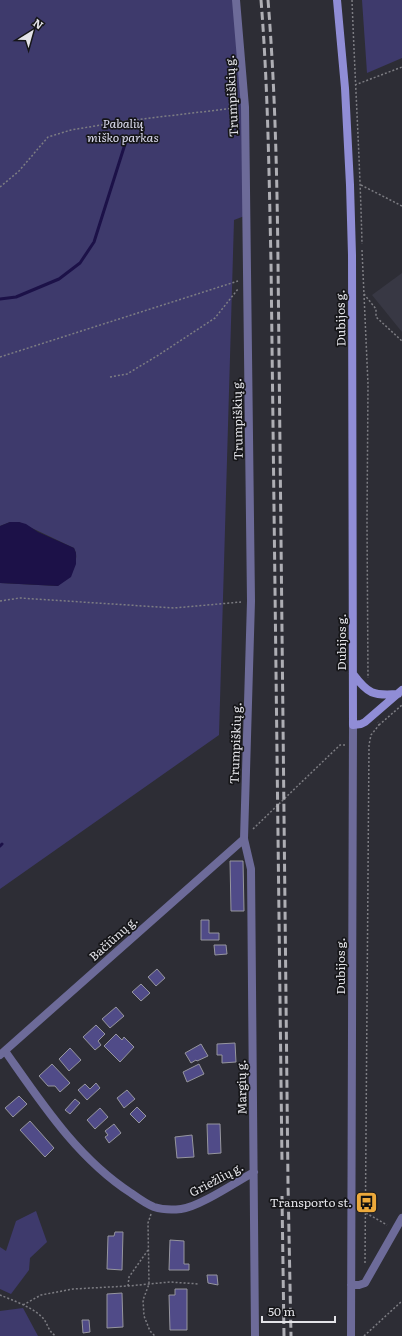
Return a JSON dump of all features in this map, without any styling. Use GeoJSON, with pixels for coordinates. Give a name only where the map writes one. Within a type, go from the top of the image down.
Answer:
{"type":"FeatureCollection","features":[{"type":"Feature","properties":{"kind":"main road","name":"Dubijos g."},"geometry":{"type":"LineString","coordinates":[[337,0],[345,88],[352,255],[353,725]]}},
{"type":"Feature","properties":{"kind":"main road"},"geometry":{"type":"LineString","coordinates":[[354,674],[362,686],[368,690],[381,695],[400,692]]}},
{"type":"Feature","properties":{"kind":"main road"},"geometry":{"type":"LineString","coordinates":[[353,725],[361,724],[400,692]]}},
{"type":"Feature","properties":{"kind":"street","name":"Trumpiškių g."},"geometry":{"type":"LineString","coordinates":[[236,0],[245,107],[251,601],[244,839]]}},
{"type":"Feature","properties":{"kind":"street","name":"Dubijos g."},"geometry":{"type":"LineString","coordinates":[[351,1336],[353,725]]}},
{"type":"Feature","properties":{"kind":"street","name":"Bačiūnų g."},"geometry":{"type":"LineString","coordinates":[[2,1053],[244,839]]}},
{"type":"Feature","properties":{"kind":"street","name":"Margių g."},"geometry":{"type":"LineString","coordinates":[[244,839],[251,868],[255,1336]]}},
{"type":"Feature","properties":{"kind":"street","name":"Griežlių g."},"geometry":{"type":"LineString","coordinates":[[2,1053],[46,1108],[96,1166],[114,1182],[154,1207],[166,1210],[183,1209],[204,1201],[254,1172]]}},
{"type":"Feature","properties":{"kind":"street"},"geometry":{"type":"LineString","coordinates":[[351,1285],[360,1285],[365,1283],[402,1218]]}},
{"type":"Feature","properties":{"kind":"path"},"geometry":{"type":"LineString","coordinates":[[352,0],[368,384],[368,690]]}},
{"type":"Feature","properties":{"kind":"path"},"geometry":{"type":"LineString","coordinates":[[345,88],[402,67]]}},
{"type":"Feature","properties":{"kind":"path"},"geometry":{"type":"LineString","coordinates":[[0,187],[19,171],[48,137],[70,130],[125,120],[245,107]]}},
{"type":"Feature","properties":{"kind":"path"},"geometry":{"type":"LineString","coordinates":[[360,184],[402,206]]}},
{"type":"Feature","properties":{"kind":"path"},"geometry":{"type":"LineString","coordinates":[[0,357],[247,278]]}},
{"type":"Feature","properties":{"kind":"path"},"geometry":{"type":"LineString","coordinates":[[110,377],[127,374],[215,318],[247,278]]}},
{"type":"Feature","properties":{"kind":"path"},"geometry":{"type":"LineString","coordinates":[[364,294],[376,309],[376,317],[402,341]]}},
{"type":"Feature","properties":{"kind":"path"},"geometry":{"type":"LineString","coordinates":[[0,601],[20,598],[174,608],[251,601]]}},
{"type":"Feature","properties":{"kind":"path"},"geometry":{"type":"LineString","coordinates":[[365,1267],[369,745],[371,735],[379,725],[402,705]]}},
{"type":"Feature","properties":{"kind":"path"},"geometry":{"type":"LineString","coordinates":[[375,714],[379,725]]}},
{"type":"Feature","properties":{"kind":"path"},"geometry":{"type":"LineString","coordinates":[[244,839],[340,745],[353,744]]}},
{"type":"Feature","properties":{"kind":"path"},"geometry":{"type":"LineString","coordinates":[[154,1207],[148,1223],[149,1284],[142,1300],[144,1316],[150,1331],[154,1336]]}},
{"type":"Feature","properties":{"kind":"path"},"geometry":{"type":"LineString","coordinates":[[366,1213],[396,1229]]}},
{"type":"Feature","properties":{"kind":"path"},"geometry":{"type":"LineString","coordinates":[[128,1286],[129,1277],[148,1250]]}},
{"type":"Feature","properties":{"kind":"path"},"geometry":{"type":"LineString","coordinates":[[23,1305],[41,1295],[73,1289],[170,1282],[198,1284]]}},
{"type":"Feature","properties":{"kind":"path"},"geometry":{"type":"LineString","coordinates":[[0,1295],[23,1305],[42,1317],[52,1335],[56,1336]]}},
{"type":"Feature","properties":{"kind":"path"},"geometry":{"type":"LineString","coordinates":[[364,1336],[402,1301]]}},
{"type":"Feature","properties":{"kind":"shaded area"},"geometry":{"type":"Polygon","coordinates":[[[402,273],[402,332],[372,295],[402,273]]]}},
{"type":"Feature","properties":{"kind":"shaded area"},"geometry":{"type":"Polygon","coordinates":[[[10,522],[26,524],[38,532],[74,548],[76,553],[76,564],[71,577],[58,586],[0,583],[0,526],[10,522]]]}},
{"type":"Feature","properties":{"kind":"green space","name":"Pabalių miško parkas"},"geometry":{"type":"Polygon","coordinates":[[[0,0],[236,0],[247,215],[234,220],[219,735],[0,889],[0,583],[58,586],[75,564],[76,553],[74,548],[19,522],[10,522],[0,526],[0,0]]]}},
{"type":"Feature","properties":{"kind":"green space"},"geometry":{"type":"Polygon","coordinates":[[[362,0],[402,0],[402,58],[367,73],[362,0]]]}},
{"type":"Feature","properties":{"kind":"green space"},"geometry":{"type":"Polygon","coordinates":[[[36,1211],[47,1242],[30,1258],[29,1270],[11,1294],[0,1289],[0,1247],[6,1251],[16,1221],[36,1211]]]}},
{"type":"Feature","properties":{"kind":"green space"},"geometry":{"type":"Polygon","coordinates":[[[23,1308],[38,1336],[0,1336],[0,1311],[23,1308]]]}},
{"type":"Feature","properties":{"kind":"building"},"geometry":{"type":"Polygon","coordinates":[[[230,861],[243,861],[244,911],[231,911],[230,861]]]}},
{"type":"Feature","properties":{"kind":"building"},"geometry":{"type":"Polygon","coordinates":[[[201,920],[209,920],[209,933],[219,933],[219,940],[201,940],[201,920]]]}},
{"type":"Feature","properties":{"kind":"building"},"geometry":{"type":"Polygon","coordinates":[[[214,945],[226,945],[227,954],[215,955],[214,945]]]}},
{"type":"Feature","properties":{"kind":"building"},"geometry":{"type":"Polygon","coordinates":[[[157,969],[165,978],[156,986],[148,977],[157,969]]]}},
{"type":"Feature","properties":{"kind":"building"},"geometry":{"type":"Polygon","coordinates":[[[141,984],[150,993],[141,1001],[132,992],[141,984]]]}},
{"type":"Feature","properties":{"kind":"building"},"geometry":{"type":"Polygon","coordinates":[[[116,1007],[124,1016],[110,1028],[102,1019],[116,1007]]]}},
{"type":"Feature","properties":{"kind":"building"},"geometry":{"type":"Polygon","coordinates":[[[96,1025],[105,1034],[98,1041],[101,1045],[95,1050],[83,1037],[96,1025]]]}},
{"type":"Feature","properties":{"kind":"building"},"geometry":{"type":"Polygon","coordinates":[[[116,1034],[122,1040],[124,1037],[134,1047],[120,1062],[104,1046],[116,1034]]]}},
{"type":"Feature","properties":{"kind":"building"},"geometry":{"type":"Polygon","coordinates":[[[235,1043],[236,1062],[222,1063],[222,1055],[217,1055],[217,1044],[235,1043]]]}},
{"type":"Feature","properties":{"kind":"building"},"geometry":{"type":"Polygon","coordinates":[[[201,1044],[208,1056],[191,1063],[185,1053],[201,1044]]]}},
{"type":"Feature","properties":{"kind":"building"},"geometry":{"type":"Polygon","coordinates":[[[70,1048],[81,1060],[69,1071],[59,1059],[70,1048]]]}},
{"type":"Feature","properties":{"kind":"building"},"geometry":{"type":"Polygon","coordinates":[[[52,1064],[70,1083],[60,1092],[55,1086],[48,1086],[39,1076],[52,1064]]]}},
{"type":"Feature","properties":{"kind":"building"},"geometry":{"type":"Polygon","coordinates":[[[199,1064],[204,1074],[187,1082],[183,1072],[199,1064]]]}},
{"type":"Feature","properties":{"kind":"building"},"geometry":{"type":"Polygon","coordinates":[[[96,1083],[100,1088],[87,1100],[78,1090],[85,1084],[90,1089],[96,1083]]]}},
{"type":"Feature","properties":{"kind":"building"},"geometry":{"type":"Polygon","coordinates":[[[127,1090],[135,1099],[124,1108],[117,1098],[127,1090]]]}},
{"type":"Feature","properties":{"kind":"building"},"geometry":{"type":"Polygon","coordinates":[[[19,1096],[27,1104],[13,1117],[5,1108],[19,1096]]]}},
{"type":"Feature","properties":{"kind":"building"},"geometry":{"type":"Polygon","coordinates":[[[75,1099],[80,1103],[70,1114],[65,1110],[75,1099]]]}},
{"type":"Feature","properties":{"kind":"building"},"geometry":{"type":"Polygon","coordinates":[[[137,1107],[146,1116],[139,1123],[130,1114],[137,1107]]]}},
{"type":"Feature","properties":{"kind":"building"},"geometry":{"type":"Polygon","coordinates":[[[100,1108],[108,1117],[95,1129],[87,1120],[100,1108]]]}},
{"type":"Feature","properties":{"kind":"building"},"geometry":{"type":"Polygon","coordinates":[[[30,1121],[54,1148],[45,1157],[20,1130],[30,1121]]]}},
{"type":"Feature","properties":{"kind":"building"},"geometry":{"type":"Polygon","coordinates":[[[114,1124],[121,1133],[109,1143],[105,1137],[108,1135],[105,1131],[114,1124]]]}},
{"type":"Feature","properties":{"kind":"building"},"geometry":{"type":"Polygon","coordinates":[[[207,1124],[220,1124],[221,1153],[208,1154],[207,1124]]]}},
{"type":"Feature","properties":{"kind":"building"},"geometry":{"type":"Polygon","coordinates":[[[192,1135],[194,1157],[177,1158],[175,1137],[192,1135]]]}},
{"type":"Feature","properties":{"kind":"building"},"geometry":{"type":"Polygon","coordinates":[[[115,1232],[123,1232],[122,1270],[107,1269],[108,1236],[114,1236],[115,1232]]]}},
{"type":"Feature","properties":{"kind":"building"},"geometry":{"type":"Polygon","coordinates":[[[170,1240],[184,1241],[184,1264],[189,1264],[189,1270],[169,1270],[170,1240]]]}},
{"type":"Feature","properties":{"kind":"building"},"geometry":{"type":"Polygon","coordinates":[[[207,1275],[217,1275],[218,1285],[208,1283],[207,1275]]]}},
{"type":"Feature","properties":{"kind":"building"},"geometry":{"type":"Polygon","coordinates":[[[175,1289],[187,1289],[187,1330],[170,1330],[169,1295],[175,1295],[175,1289]]]}},
{"type":"Feature","properties":{"kind":"building"},"geometry":{"type":"Polygon","coordinates":[[[122,1293],[123,1327],[107,1328],[107,1294],[122,1293]]]}},
{"type":"Feature","properties":{"kind":"building"},"geometry":{"type":"Polygon","coordinates":[[[82,1320],[89,1320],[90,1332],[83,1333],[82,1320]]]}},
{"type":"Feature","properties":{"kind":"waterway"},"geometry":{"type":"LineString","coordinates":[[0,299],[16,297],[59,279],[80,263],[94,242],[126,141]]}},
{"type":"Feature","properties":{"kind":"railway"},"geometry":{"type":"LineString","coordinates":[[261,0],[267,98],[271,262],[282,1162]]}},
{"type":"Feature","properties":{"kind":"railway"},"geometry":{"type":"LineString","coordinates":[[268,0],[274,98],[278,229],[288,1183],[291,1336]]}},
{"type":"Feature","properties":{"kind":"railway"},"geometry":{"type":"LineString","coordinates":[[282,1196],[284,1336]]}},
{"type":"Feature","properties":{"kind":"place","name":"Transporto st."},"geometry":{"type":"Point","coordinates":[367,1202]}}]}
